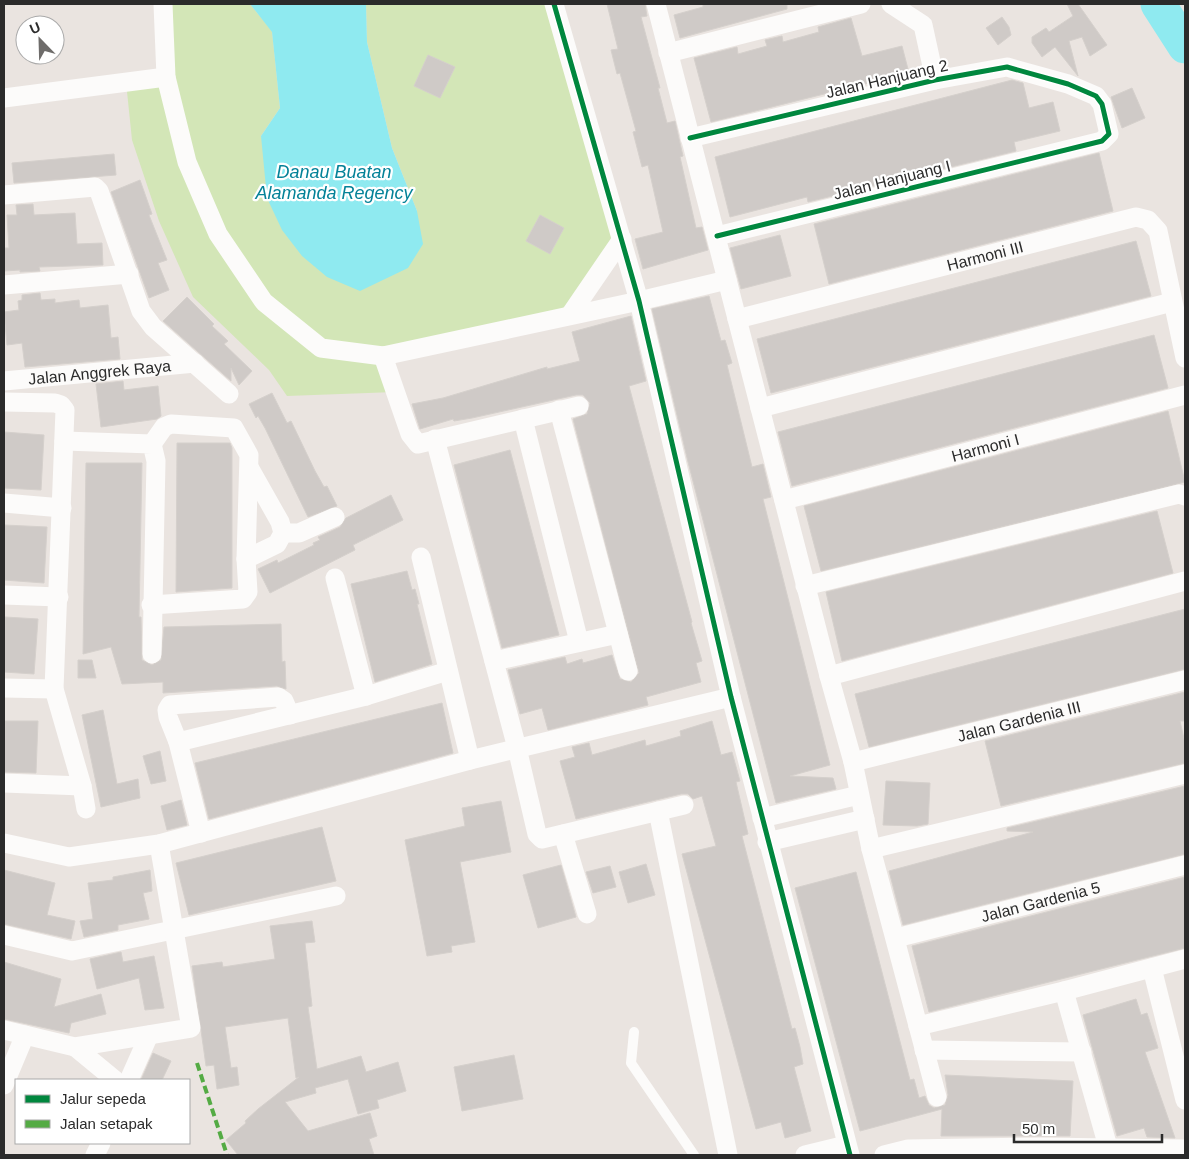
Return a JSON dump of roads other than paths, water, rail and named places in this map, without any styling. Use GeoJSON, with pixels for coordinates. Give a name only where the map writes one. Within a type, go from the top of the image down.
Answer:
{"type":"FeatureCollection","features":[{"type":"Feature","properties":{"kind":"street"},"geometry":{"type":"LineString","coordinates":[[163,4],[166,77],[187,162],[218,234],[264,302],[321,348],[383,356],[570,315],[726,276]]}},
{"type":"Feature","properties":{"kind":"street"},"geometry":{"type":"LineString","coordinates":[[554,4],[638,298],[731,697],[848,1150],[804,1155]]}},
{"type":"Feature","properties":{"kind":"street"},"geometry":{"type":"LineString","coordinates":[[656,4],[717,236],[828,676],[853,762],[871,849],[937,1097]]}},
{"type":"Feature","properties":{"kind":"street"},"geometry":{"type":"LineString","coordinates":[[668,53],[800,11],[861,4]]}},
{"type":"Feature","properties":{"kind":"street"},"geometry":{"type":"LineString","coordinates":[[891,4],[923,26],[935,80]]}},
{"type":"Feature","properties":{"kind":"street","name":"Jalan Hanjuang 2"},"geometry":{"type":"LineString","coordinates":[[690,138],[935,80],[1007,67],[1068,84],[1096,96],[1102,104],[1108,134],[1102,141],[1073,149]]}},
{"type":"Feature","properties":{"kind":"street"},"geometry":{"type":"LineString","coordinates":[[4,98],[166,77]]}},
{"type":"Feature","properties":{"kind":"street","name":"Jalan Hanjuang I"},"geometry":{"type":"LineString","coordinates":[[717,236],[1073,149]]}},
{"type":"Feature","properties":{"kind":"street"},"geometry":{"type":"LineString","coordinates":[[4,195],[95,187],[99,191],[141,311],[153,328],[196,363],[229,394]]}},
{"type":"Feature","properties":{"kind":"street","name":"Harmoni III"},"geometry":{"type":"LineString","coordinates":[[737,319],[1136,217],[1148,220],[1158,231],[1172,302]]}},
{"type":"Feature","properties":{"kind":"street"},"geometry":{"type":"LineString","coordinates":[[570,315],[622,240]]}},
{"type":"Feature","properties":{"kind":"street"},"geometry":{"type":"LineString","coordinates":[[4,285],[129,274]]}},
{"type":"Feature","properties":{"kind":"street"},"geometry":{"type":"LineString","coordinates":[[760,408],[1172,302],[1185,358]]}},
{"type":"Feature","properties":{"kind":"street"},"geometry":{"type":"LineString","coordinates":[[383,356],[413,440],[418,444],[579,406]]}},
{"type":"Feature","properties":{"kind":"street","name":"Jalan Anggrek Raya"},"geometry":{"type":"LineString","coordinates":[[4,381],[196,363]]}},
{"type":"Feature","properties":{"kind":"street","name":"Harmoni I"},"geometry":{"type":"LineString","coordinates":[[784,500],[1185,395]]}},
{"type":"Feature","properties":{"kind":"street"},"geometry":{"type":"LineString","coordinates":[[4,402],[61,405],[65,410],[54,689],[82,786],[86,809]]}},
{"type":"Feature","properties":{"kind":"street"},"geometry":{"type":"LineString","coordinates":[[560,410],[628,671]]}},
{"type":"Feature","properties":{"kind":"street"},"geometry":{"type":"LineString","coordinates":[[523,419],[579,642]]}},
{"type":"Feature","properties":{"kind":"street"},"geometry":{"type":"LineString","coordinates":[[151,605],[243,599],[248,592],[246,560],[249,455],[234,428],[171,424],[164,427],[152,444],[156,461],[151,605],[152,654]]}},
{"type":"Feature","properties":{"kind":"street"},"geometry":{"type":"LineString","coordinates":[[435,439],[517,748],[537,834],[542,839],[684,805]]}},
{"type":"Feature","properties":{"kind":"street"},"geometry":{"type":"LineString","coordinates":[[64,441],[152,444]]}},
{"type":"Feature","properties":{"kind":"street"},"geometry":{"type":"LineString","coordinates":[[246,560],[277,544],[283,533],[280,522],[249,468]]}},
{"type":"Feature","properties":{"kind":"street"},"geometry":{"type":"LineString","coordinates":[[805,586],[1180,494],[1185,496]]}},
{"type":"Feature","properties":{"kind":"street"},"geometry":{"type":"LineString","coordinates":[[4,503],[62,508]]}},
{"type":"Feature","properties":{"kind":"street"},"geometry":{"type":"LineString","coordinates":[[283,533],[299,533],[335,517]]}},
{"type":"Feature","properties":{"kind":"street"},"geometry":{"type":"LineString","coordinates":[[422,557],[470,760]]}},
{"type":"Feature","properties":{"kind":"street"},"geometry":{"type":"LineString","coordinates":[[335,578],[366,696]]}},
{"type":"Feature","properties":{"kind":"street"},"geometry":{"type":"LineString","coordinates":[[828,676],[1185,581]]}},
{"type":"Feature","properties":{"kind":"street"},"geometry":{"type":"LineString","coordinates":[[4,595],[58,598]]}},
{"type":"Feature","properties":{"kind":"street"},"geometry":{"type":"LineString","coordinates":[[494,661],[618,634]]}},
{"type":"Feature","properties":{"kind":"street"},"geometry":{"type":"LineString","coordinates":[[178,742],[366,696],[448,671]]}},
{"type":"Feature","properties":{"kind":"street","name":"Jalan Gardenia III"},"geometry":{"type":"LineString","coordinates":[[853,762],[1185,680]]}},
{"type":"Feature","properties":{"kind":"street"},"geometry":{"type":"LineString","coordinates":[[4,688],[54,689]]}},
{"type":"Feature","properties":{"kind":"street"},"geometry":{"type":"LineString","coordinates":[[201,832],[178,742],[168,717],[167,710],[170,705],[278,697],[284,701],[290,715]]}},
{"type":"Feature","properties":{"kind":"street"},"geometry":{"type":"LineString","coordinates":[[4,843],[69,857],[159,844],[470,760],[731,697]]}},
{"type":"Feature","properties":{"kind":"street"},"geometry":{"type":"LineString","coordinates":[[871,849],[1185,774]]}},
{"type":"Feature","properties":{"kind":"street"},"geometry":{"type":"LineString","coordinates":[[4,783],[82,786]]}},
{"type":"Feature","properties":{"kind":"street"},"geometry":{"type":"LineString","coordinates":[[762,818],[859,796]]}},
{"type":"Feature","properties":{"kind":"street"},"geometry":{"type":"LineString","coordinates":[[658,811],[728,1155]]}},
{"type":"Feature","properties":{"kind":"street"},"geometry":{"type":"LineString","coordinates":[[768,842],[865,820]]}},
{"type":"Feature","properties":{"kind":"street"},"geometry":{"type":"LineString","coordinates":[[563,834],[586,914]]}},
{"type":"Feature","properties":{"kind":"street"},"geometry":{"type":"LineString","coordinates":[[4,1030],[75,1047],[192,1028],[159,844]]}},
{"type":"Feature","properties":{"kind":"street","name":"Jalan Gardenia 5"},"geometry":{"type":"LineString","coordinates":[[896,938],[1185,865]]}},
{"type":"Feature","properties":{"kind":"street"},"geometry":{"type":"LineString","coordinates":[[4,935],[72,952],[336,896]]}},
{"type":"Feature","properties":{"kind":"street"},"geometry":{"type":"LineString","coordinates":[[918,1026],[1064,992],[1185,959]]}},
{"type":"Feature","properties":{"kind":"street"},"geometry":{"type":"LineString","coordinates":[[1152,968],[1185,1100]]}},
{"type":"Feature","properties":{"kind":"street"},"geometry":{"type":"LineString","coordinates":[[1064,992],[1108,1147]]}},
{"type":"Feature","properties":{"kind":"street"},"geometry":{"type":"LineString","coordinates":[[4,1085],[25,1035]]}},
{"type":"Feature","properties":{"kind":"street"},"geometry":{"type":"LineString","coordinates":[[129,1079],[149,1035]]}},
{"type":"Feature","properties":{"kind":"street"},"geometry":{"type":"LineString","coordinates":[[75,1047],[114,1079]]}},
{"type":"Feature","properties":{"kind":"street"},"geometry":{"type":"LineString","coordinates":[[924,1050],[1082,1052]]}},
{"type":"Feature","properties":{"kind":"street"},"geometry":{"type":"LineString","coordinates":[[884,1155],[908,1149],[1108,1147],[1185,1150]]}},
{"type":"Feature","properties":{"kind":"lane"},"geometry":{"type":"LineString","coordinates":[[634,1032],[631,1063],[694,1155]]}},
{"type":"Feature","properties":{"kind":"water","name":"Danau Buatan Alamanda Regency"},"geometry":{"type":"Polygon","coordinates":[[[250,4],[366,4],[367,42],[392,148],[417,211],[423,244],[408,268],[360,291],[327,277],[302,256],[282,230],[267,198],[261,136],[280,108],[272,32],[250,4]]]}},
{"type":"Feature","properties":{"kind":"waterway"},"geometry":{"type":"LineString","coordinates":[[1158,4],[1185,46]]}}]}
